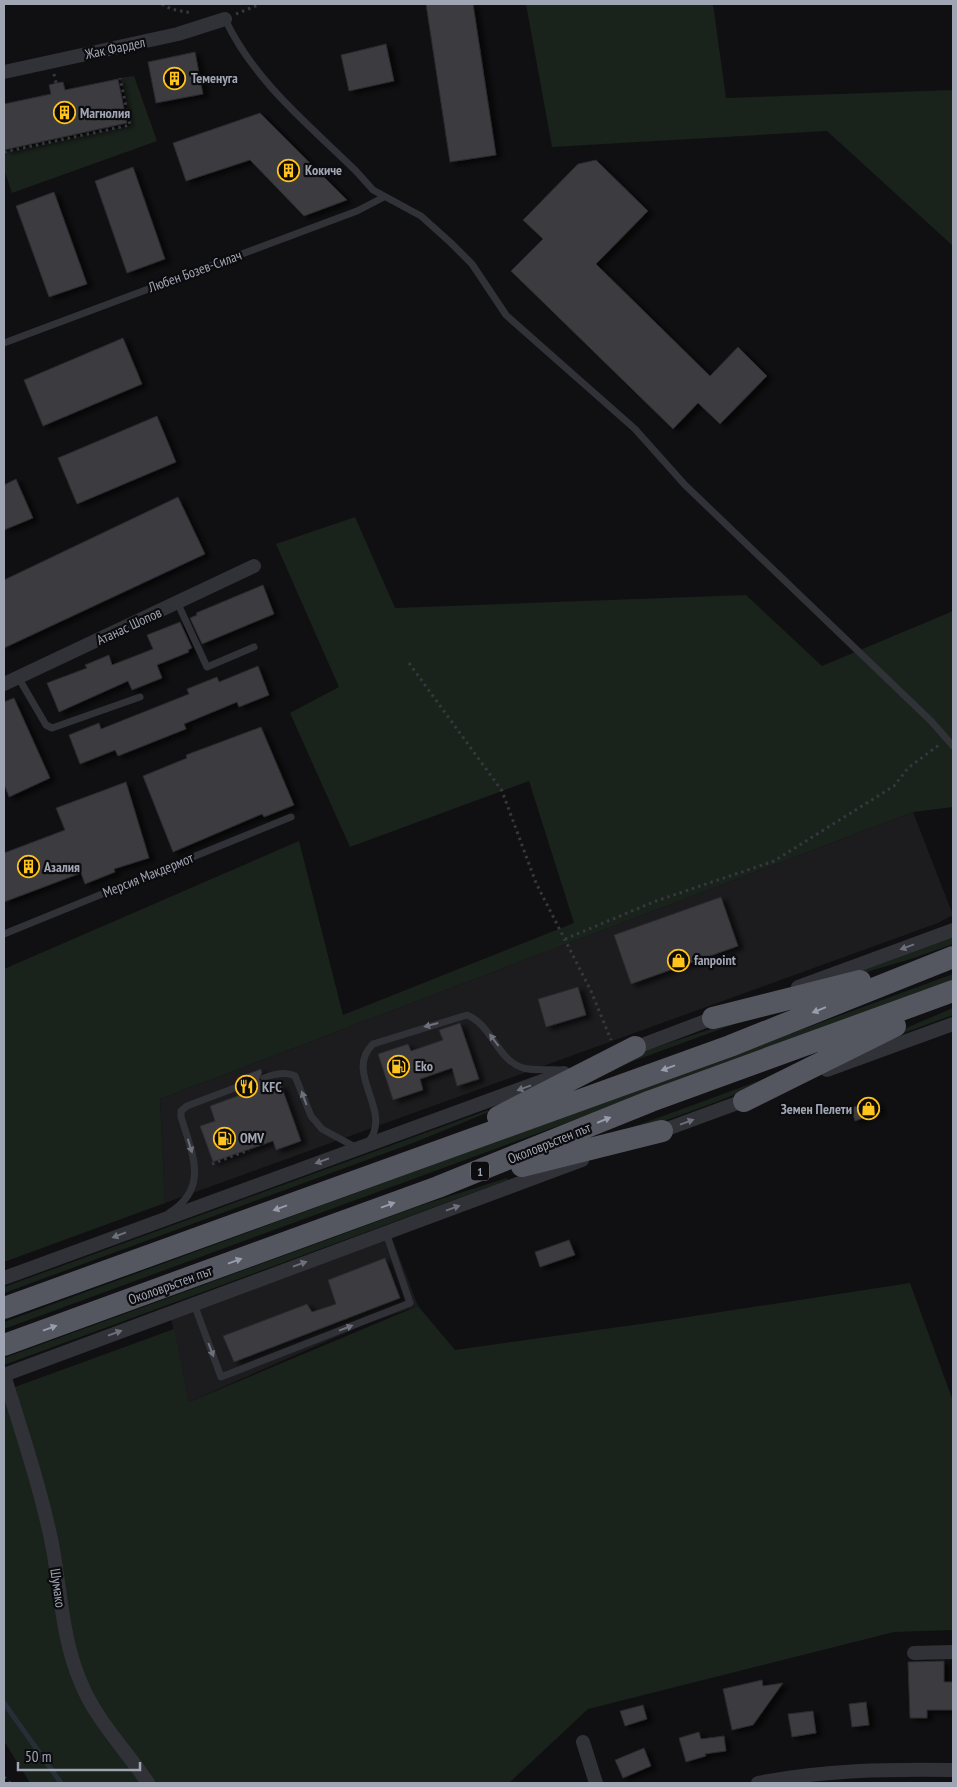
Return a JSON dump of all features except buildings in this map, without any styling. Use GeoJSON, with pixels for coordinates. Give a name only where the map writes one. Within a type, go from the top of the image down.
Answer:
{"type":"FeatureCollection","features":[{"type":"Feature","properties":{"kind":"highway"},"geometry":{"type":"LineString","coordinates":[[713,1018],[950,958]]}},
{"type":"Feature","properties":{"kind":"highway","name":"Околовръстен път"},"geometry":{"type":"LineString","coordinates":[[4,1308],[730,1046],[950,958]]}},
{"type":"Feature","properties":{"kind":"highway","name":"Околовръстен път"},"geometry":{"type":"LineString","coordinates":[[4,1345],[438,1187],[652,1101],[953,991]]}},
{"type":"Feature","properties":{"kind":"highway"},"geometry":{"type":"LineString","coordinates":[[744,1101],[953,997]]}},
{"type":"Feature","properties":{"kind":"highway"},"geometry":{"type":"LineString","coordinates":[[408,1162],[626,1051]]}},
{"type":"Feature","properties":{"kind":"highway"},"geometry":{"type":"LineString","coordinates":[[438,1187],[662,1131]]}},
{"type":"Feature","properties":{"kind":"street","name":"Жак Фардел"},"geometry":{"type":"LineString","coordinates":[[4,72],[178,34],[225,20]]}},
{"type":"Feature","properties":{"kind":"street","name":"Атанас Шопов"},"geometry":{"type":"LineString","coordinates":[[4,684],[178,604],[254,566]]}},
{"type":"Feature","properties":{"kind":"street"},"geometry":{"type":"LineString","coordinates":[[4,1278],[953,930]]}},
{"type":"Feature","properties":{"kind":"street"},"geometry":{"type":"LineString","coordinates":[[4,1375],[953,1024]]}},
{"type":"Feature","properties":{"kind":"street","name":"Шумако"},"geometry":{"type":"LineString","coordinates":[[4,1375],[36,1476],[51,1541],[63,1622],[81,1684],[105,1725],[148,1783]]}},
{"type":"Feature","properties":{"kind":"street"},"geometry":{"type":"LineString","coordinates":[[914,1653],[953,1652]]}},
{"type":"Feature","properties":{"kind":"street"},"geometry":{"type":"LineString","coordinates":[[583,1742],[596,1783]]}},
{"type":"Feature","properties":{"kind":"street"},"geometry":{"type":"LineString","coordinates":[[758,1783],[793,1776],[854,1777],[884,1769],[953,1770]]}},
{"type":"Feature","properties":{"kind":"lane"},"geometry":{"type":"LineString","coordinates":[[225,20],[244,54],[270,87],[365,182],[384,197],[421,216],[451,243],[472,264],[506,315],[635,429],[685,485],[931,721],[953,746]]}},
{"type":"Feature","properties":{"kind":"lane","name":"Любен Бозев-Силач"},"geometry":{"type":"LineString","coordinates":[[4,343],[357,211],[384,197]]}},
{"type":"Feature","properties":{"kind":"lane"},"geometry":{"type":"LineString","coordinates":[[178,604],[207,667],[254,647]]}},
{"type":"Feature","properties":{"kind":"lane"},"geometry":{"type":"LineString","coordinates":[[18,677],[46,725],[52,728],[140,697]]}},
{"type":"Feature","properties":{"kind":"lane","name":"Мерсия Макдермот"},"geometry":{"type":"LineString","coordinates":[[4,934],[292,817]]}},
{"type":"Feature","properties":{"kind":"lane"},"geometry":{"type":"LineString","coordinates":[[264,1078],[275,1074],[295,1076],[311,1116],[322,1129],[362,1147],[375,1134],[378,1123],[362,1064],[366,1051],[373,1044],[467,1015],[478,1019],[510,1061],[524,1068],[572,1070]]}},
{"type":"Feature","properties":{"kind":"lane"},"geometry":{"type":"LineString","coordinates":[[153,1223],[185,1200],[195,1177],[196,1165],[181,1117],[181,1111],[187,1106],[240,1086]]}},
{"type":"Feature","properties":{"kind":"lane"},"geometry":{"type":"LineString","coordinates":[[194,1304],[221,1377],[410,1303],[386,1233]]}},
{"type":"Feature","properties":{"kind":"path"},"geometry":{"type":"LineString","coordinates":[[225,20],[260,4]]}},
{"type":"Feature","properties":{"kind":"path"},"geometry":{"type":"LineString","coordinates":[[4,152],[130,125],[120,78]]}},
{"type":"Feature","properties":{"kind":"path"},"geometry":{"type":"LineString","coordinates":[[409,663],[502,791],[536,883],[591,991],[626,1051]]}},
{"type":"Feature","properties":{"kind":"path"},"geometry":{"type":"LineString","coordinates":[[564,938],[656,901],[774,861],[894,786],[908,768],[929,750],[948,740]]}},
{"type":"Feature","properties":{"kind":"path"},"geometry":{"type":"LineString","coordinates":[[212,1164],[249,1150]]}},
{"type":"Feature","properties":{"kind":"path"},"geometry":{"type":"LineString","coordinates":[[4,1777],[10,1783]]}},
{"type":"Feature","properties":{"kind":"shaded area"},"geometry":{"type":"Polygon","coordinates":[[[526,4],[713,4],[726,98],[953,90],[953,246],[827,131],[552,147],[526,4]]]}},
{"type":"Feature","properties":{"kind":"shaded area"},"geometry":{"type":"Polygon","coordinates":[[[134,76],[157,141],[12,193],[4,169],[4,152],[130,125],[120,78],[134,76]]]}},
{"type":"Feature","properties":{"kind":"shaded area"},"geometry":{"type":"Polygon","coordinates":[[[355,517],[395,608],[746,595],[822,666],[953,611],[953,807],[913,812],[160,1099],[165,1203],[4,1262],[4,969],[299,841],[343,1015],[574,923],[529,781],[350,847],[290,713],[339,687],[276,544],[355,517]]]}},
{"type":"Feature","properties":{"kind":"shaded area"},"geometry":{"type":"Polygon","coordinates":[[[913,812],[953,915],[938,923],[165,1203],[160,1099],[913,812]]]}},
{"type":"Feature","properties":{"kind":"shaded area"},"geometry":{"type":"Polygon","coordinates":[[[953,937],[953,944],[850,977],[850,975],[953,937]]]}},
{"type":"Feature","properties":{"kind":"shaded area"},"geometry":{"type":"Polygon","coordinates":[[[953,974],[953,981],[4,1329],[4,1322],[953,974]]]}},
{"type":"Feature","properties":{"kind":"shaded area"},"geometry":{"type":"Polygon","coordinates":[[[953,1008],[953,1015],[871,1045],[871,1043],[953,1008]]]}},
{"type":"Feature","properties":{"kind":"shaded area"},"geometry":{"type":"Polygon","coordinates":[[[756,1014],[756,1016],[579,1081],[636,1054],[756,1014]]]}},
{"type":"Feature","properties":{"kind":"shaded area"},"geometry":{"type":"Polygon","coordinates":[[[778,1074],[779,1076],[756,1086],[687,1113],[592,1142],[778,1074]]]}},
{"type":"Feature","properties":{"kind":"shaded area"},"geometry":{"type":"Polygon","coordinates":[[[488,1110],[489,1112],[413,1143],[4,1293],[4,1287],[488,1110]]]}},
{"type":"Feature","properties":{"kind":"shaded area"},"geometry":{"type":"Polygon","coordinates":[[[507,1178],[508,1180],[4,1365],[4,1358],[425,1204],[507,1178]]]}},
{"type":"Feature","properties":{"kind":"shaded area"},"geometry":{"type":"Polygon","coordinates":[[[392,1238],[418,1306],[368,1323],[189,1402],[171,1318],[392,1238]]]}},
{"type":"Feature","properties":{"kind":"shaded area"},"geometry":{"type":"Polygon","coordinates":[[[910,1283],[953,1401],[953,1630],[894,1632],[588,1709],[509,1783],[30,1783],[4,1741],[4,1391],[174,1329],[189,1402],[418,1306],[455,1350],[910,1283]]]}},
{"type":"Feature","properties":{"kind":"waterway"},"geometry":{"type":"LineString","coordinates":[[4,1703],[61,1783]]}},
{"type":"Feature","properties":{"kind":"place","name":"Теменуга"},"geometry":{"type":"Point","coordinates":[175,78]}},
{"type":"Feature","properties":{"kind":"place","name":"Магнолия"},"geometry":{"type":"Point","coordinates":[64,113]}},
{"type":"Feature","properties":{"kind":"place","name":"Кокиче"},"geometry":{"type":"Point","coordinates":[289,170]}},
{"type":"Feature","properties":{"kind":"place","name":"Азалия"},"geometry":{"type":"Point","coordinates":[28,867]}},
{"type":"Feature","properties":{"kind":"place","name":"fanpoint"},"geometry":{"type":"Point","coordinates":[678,960]}},
{"type":"Feature","properties":{"kind":"place","name":"Eko"},"geometry":{"type":"Point","coordinates":[399,1066]}},
{"type":"Feature","properties":{"kind":"place","name":"KFC"},"geometry":{"type":"Point","coordinates":[246,1087]}},
{"type":"Feature","properties":{"kind":"place","name":"Земен Пелети"},"geometry":{"type":"Point","coordinates":[868,1109]}},
{"type":"Feature","properties":{"kind":"place","name":"OMV"},"geometry":{"type":"Point","coordinates":[224,1138]}}]}
